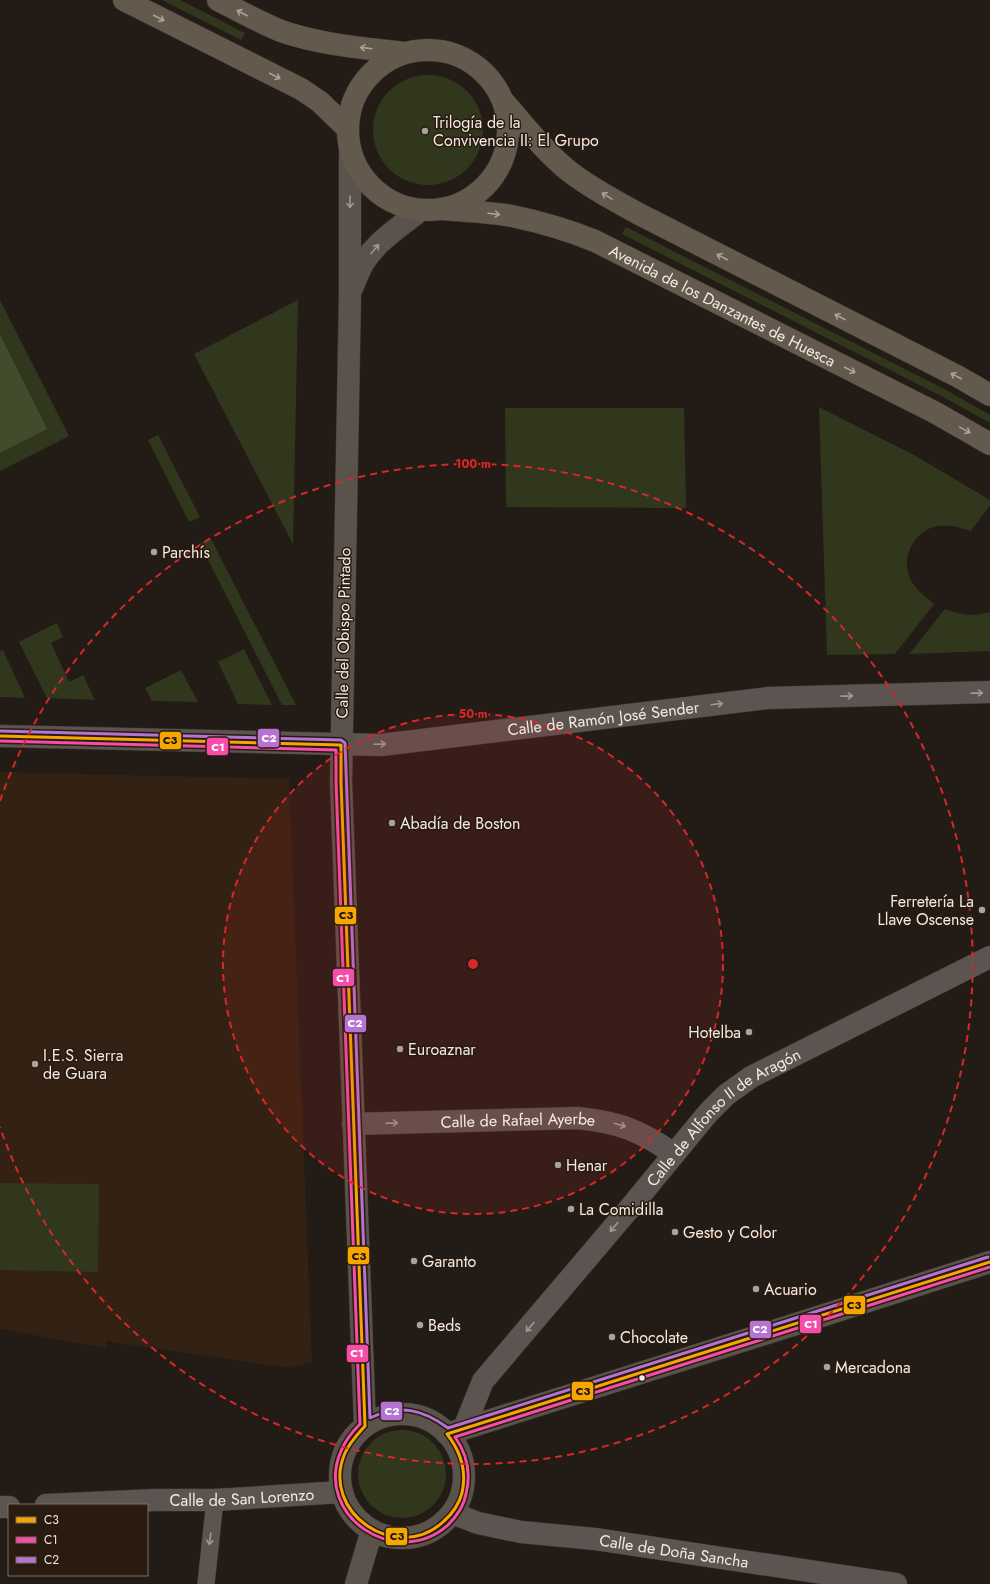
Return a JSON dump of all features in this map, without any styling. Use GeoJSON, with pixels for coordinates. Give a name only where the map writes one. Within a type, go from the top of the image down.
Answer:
{"type":"FeatureCollection","features":[{"type":"Feature","properties":{"kind":"main road"},"geometry":{"type":"LineString","coordinates":[[124,0],[301,90],[320,102],[349,139]]}},
{"type":"Feature","properties":{"kind":"main road"},"geometry":{"type":"LineString","coordinates":[[218,0],[260,21],[296,35],[326,43],[405,53]]}},
{"type":"Feature","properties":{"kind":"main road"},"geometry":{"type":"LineString","coordinates":[[349,139],[351,109],[359,90],[371,74],[386,61],[405,53],[425,50],[445,51],[464,58],[480,69],[494,84],[504,102],[558,161],[588,185],[655,222],[990,394]]}},
{"type":"Feature","properties":{"kind":"main road"},"geometry":{"type":"LineString","coordinates":[[431,210],[461,204],[478,193],[492,178],[502,161],[508,142],[508,121],[504,102]]}},
{"type":"Feature","properties":{"kind":"main road","name":"Avenida de los Danzantes de Huesca"},"geometry":{"type":"LineString","coordinates":[[349,139],[357,168],[369,184],[384,197],[402,206],[431,210],[480,212],[527,219],[559,228],[595,241],[922,406],[990,444]]}},
{"type":"Feature","properties":{"kind":"street","name":"Calle del Obispo Pintado"},"geometry":{"type":"LineString","coordinates":[[349,139],[350,294],[341,782],[366,1426]]}},
{"type":"Feature","properties":{"kind":"street","name":"Calle del Obispo Pintado"},"geometry":{"type":"LineString","coordinates":[[350,294],[363,263],[377,245],[394,230],[431,210]]}},
{"type":"Feature","properties":{"kind":"street","name":"Calle de Ramón José Sender"},"geometry":{"type":"LineString","coordinates":[[0,736],[381,745],[768,698],[990,692]]}},
{"type":"Feature","properties":{"kind":"street","name":"Calle de Alfonso II de Aragón"},"geometry":{"type":"LineString","coordinates":[[455,1431],[483,1381],[708,1113],[726,1095],[751,1077],[990,957]]}},
{"type":"Feature","properties":{"kind":"street","name":"Calle de Rafael Ayerbe"},"geometry":{"type":"LineString","coordinates":[[354,1124],[578,1118],[604,1121],[629,1128],[653,1139],[674,1154]]}},
{"type":"Feature","properties":{"kind":"street"},"geometry":{"type":"LineString","coordinates":[[455,1431],[456,1445],[462,1458],[464,1487],[459,1501],[452,1513],[440,1526],[424,1534],[412,1537],[389,1537],[372,1530],[359,1520],[349,1508],[342,1492],[340,1474],[344,1456],[353,1440],[366,1426],[381,1418],[399,1414],[417,1416],[455,1431],[990,1262]]}},
{"type":"Feature","properties":{"kind":"street","name":"Calle de San Lorenzo"},"geometry":{"type":"LineString","coordinates":[[68,1504],[155,1500],[215,1500],[342,1492]]}},
{"type":"Feature","properties":{"kind":"street","name":"Calle de Doña Sancha"},"geometry":{"type":"LineString","coordinates":[[452,1513],[478,1523],[521,1532],[595,1539],[896,1584]]}},
{"type":"Feature","properties":{"kind":"street"},"geometry":{"type":"LineString","coordinates":[[356,1584],[372,1530]]}},
{"type":"Feature","properties":{"kind":"lane"},"geometry":{"type":"LineString","coordinates":[[206,1584],[215,1500]]}},
{"type":"Feature","properties":{"kind":"shaded area"},"geometry":{"type":"Polygon","coordinates":[[[0,772],[289,779],[312,1362],[289,1368],[106,1341],[106,1348],[0,1329],[0,772]]]}},
{"type":"Feature","properties":{"kind":"green space"},"geometry":{"type":"Polygon","coordinates":[[[162,0],[180,0],[245,33],[241,40],[162,0]]]}},
{"type":"Feature","properties":{"kind":"green space"},"geometry":{"type":"Polygon","coordinates":[[[428,75],[449,79],[467,91],[479,109],[483,130],[479,151],[467,169],[449,181],[428,185],[407,181],[389,169],[377,151],[373,130],[377,109],[389,91],[407,79],[428,75]]]}},
{"type":"Feature","properties":{"kind":"green space"},"geometry":{"type":"Polygon","coordinates":[[[626,227],[948,391],[990,415],[990,423],[945,398],[622,234],[626,227]]]}},
{"type":"Feature","properties":{"kind":"green space"},"geometry":{"type":"Polygon","coordinates":[[[0,300],[69,436],[0,471],[0,300]]]}},
{"type":"Feature","properties":{"kind":"green space"},"geometry":{"type":"Polygon","coordinates":[[[298,300],[293,544],[194,354],[298,300]]]}},
{"type":"Feature","properties":{"kind":"green space"},"geometry":{"type":"Polygon","coordinates":[[[0,335],[47,429],[0,453],[0,335]]]}},
{"type":"Feature","properties":{"kind":"green space"},"geometry":{"type":"Polygon","coordinates":[[[819,407],[914,455],[990,500],[990,505],[971,531],[950,526],[937,526],[928,529],[914,542],[907,558],[909,576],[916,588],[934,604],[895,654],[827,655],[819,407]]]}},
{"type":"Feature","properties":{"kind":"green space"},"geometry":{"type":"Polygon","coordinates":[[[505,408],[684,408],[686,508],[506,507],[505,408]]]}},
{"type":"Feature","properties":{"kind":"green space"},"geometry":{"type":"Polygon","coordinates":[[[158,435],[200,517],[189,522],[148,440],[158,435]]]}},
{"type":"Feature","properties":{"kind":"green space"},"geometry":{"type":"Polygon","coordinates":[[[211,539],[296,705],[282,705],[200,544],[211,539]]]}},
{"type":"Feature","properties":{"kind":"green space"},"geometry":{"type":"Polygon","coordinates":[[[945,609],[967,615],[990,612],[990,651],[909,654],[945,609]]]}},
{"type":"Feature","properties":{"kind":"green space"},"geometry":{"type":"Polygon","coordinates":[[[57,623],[63,637],[51,643],[69,682],[83,675],[95,700],[47,698],[19,642],[57,623]]]}},
{"type":"Feature","properties":{"kind":"green space"},"geometry":{"type":"Polygon","coordinates":[[[244,649],[272,705],[238,704],[218,662],[244,649]]]}},
{"type":"Feature","properties":{"kind":"green space"},"geometry":{"type":"Polygon","coordinates":[[[3,650],[25,698],[0,697],[0,651],[3,650]]]}},
{"type":"Feature","properties":{"kind":"green space"},"geometry":{"type":"Polygon","coordinates":[[[181,670],[198,702],[152,701],[145,688],[181,670]]]}},
{"type":"Feature","properties":{"kind":"green space"},"geometry":{"type":"Polygon","coordinates":[[[0,1183],[99,1184],[98,1272],[0,1270],[0,1183]]]}},
{"type":"Feature","properties":{"kind":"green space"},"geometry":{"type":"Polygon","coordinates":[[[402,1430],[419,1434],[433,1443],[442,1457],[446,1474],[442,1491],[433,1505],[419,1514],[402,1518],[385,1514],[371,1505],[362,1491],[358,1474],[362,1457],[371,1443],[385,1434],[402,1430]]]}},
{"type":"Feature","properties":{"kind":"transit line","name":"C2"},"geometry":{"type":"LineString","coordinates":[[0,731],[341,740],[345,743],[370,1418],[391,1411],[410,1411],[429,1416],[448,1428],[988,1257]]}},
{"type":"Feature","properties":{"kind":"transit line","name":"C3"},"geometry":{"type":"LineString","coordinates":[[0,736],[341,745]]}},
{"type":"Feature","properties":{"kind":"transit line","name":"C1"},"geometry":{"type":"LineString","coordinates":[[0,741],[336,750],[360,1424],[349,1437],[341,1451],[335,1475],[339,1496],[349,1515],[365,1530],[384,1539],[406,1542],[428,1538],[448,1525],[462,1507],[468,1479],[465,1457],[455,1437],[990,1267]]}},
{"type":"Feature","properties":{"kind":"transit line","name":"C3"},"geometry":{"type":"LineString","coordinates":[[341,745],[341,782],[365,1426]]}},
{"type":"Feature","properties":{"kind":"transit line","name":"C3"},"geometry":{"type":"LineString","coordinates":[[447,1434],[990,1262]]}},
{"type":"Feature","properties":{"kind":"transit line","name":"C3"},"geometry":{"type":"LineString","coordinates":[[365,1426],[345,1453],[340,1475],[343,1495],[353,1512],[368,1526],[386,1535],[405,1537],[425,1533],[444,1521],[455,1508],[461,1497],[464,1477],[462,1462],[456,1448],[447,1434]]}},
{"type":"Feature","properties":{"kind":"place","name":"Trilogía de la Convivencia II: El Grupo"},"geometry":{"type":"Point","coordinates":[425,131]}},
{"type":"Feature","properties":{"kind":"place","name":"Parchís"},"geometry":{"type":"Point","coordinates":[154,552]}},
{"type":"Feature","properties":{"kind":"place","name":"Abadía de Boston"},"geometry":{"type":"Point","coordinates":[392,823]}},
{"type":"Feature","properties":{"kind":"place","name":"Ferretería La Llave Oscense"},"geometry":{"type":"Point","coordinates":[982,910]}},
{"type":"Feature","properties":{"kind":"place","name":"Hotelba"},"geometry":{"type":"Point","coordinates":[749,1032]}},
{"type":"Feature","properties":{"kind":"place","name":"Euroaznar"},"geometry":{"type":"Point","coordinates":[400,1049]}},
{"type":"Feature","properties":{"kind":"place","name":"I.E.S. Sierra de Guara"},"geometry":{"type":"Point","coordinates":[35,1064]}},
{"type":"Feature","properties":{"kind":"place","name":"Henar"},"geometry":{"type":"Point","coordinates":[558,1165]}},
{"type":"Feature","properties":{"kind":"place","name":"La Comidilla"},"geometry":{"type":"Point","coordinates":[571,1209]}},
{"type":"Feature","properties":{"kind":"place","name":"Gesto y Color"},"geometry":{"type":"Point","coordinates":[675,1232]}},
{"type":"Feature","properties":{"kind":"place","name":"Garanto"},"geometry":{"type":"Point","coordinates":[414,1261]}},
{"type":"Feature","properties":{"kind":"place","name":"Acuario"},"geometry":{"type":"Point","coordinates":[756,1289]}},
{"type":"Feature","properties":{"kind":"place","name":"Beds"},"geometry":{"type":"Point","coordinates":[420,1325]}},
{"type":"Feature","properties":{"kind":"place","name":"Chocolate"},"geometry":{"type":"Point","coordinates":[612,1337]}},
{"type":"Feature","properties":{"kind":"place","name":"Mercadona"},"geometry":{"type":"Point","coordinates":[827,1367]}}]}
